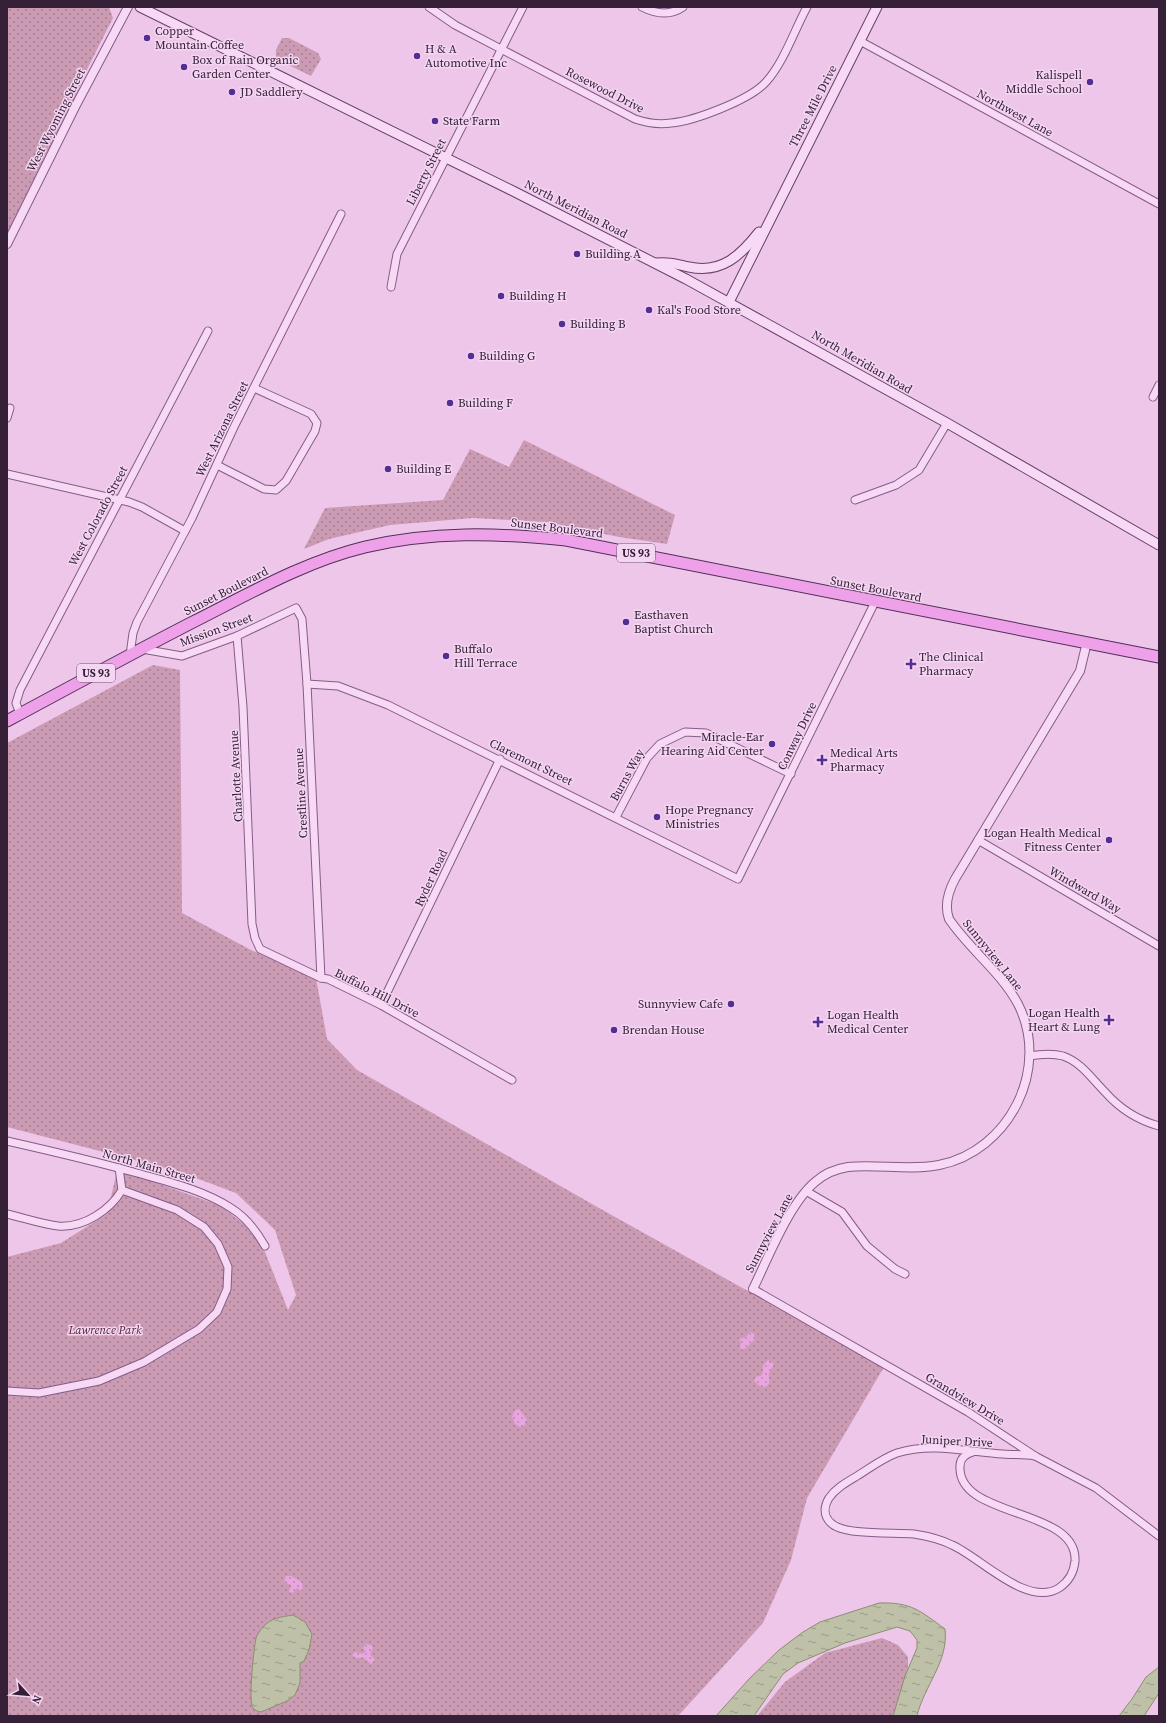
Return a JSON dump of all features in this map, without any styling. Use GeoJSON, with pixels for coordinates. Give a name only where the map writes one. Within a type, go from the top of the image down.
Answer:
{"type":"FeatureCollection","features":[{"type":"Feature","properties":{"kind":"main road","name":"North Meridian Road"},"geometry":{"type":"LineString","coordinates":[[140,7],[446,157],[656,263],[947,423],[1159,545]]}},
{"type":"Feature","properties":{"kind":"main road","name":"Three Mile Drive"},"geometry":{"type":"LineString","coordinates":[[729,302],[877,7]]}},
{"type":"Feature","properties":{"kind":"main road","name":"Three Mile Drive"},"geometry":{"type":"LineString","coordinates":[[656,263],[672,262],[690,268],[708,268],[720,265],[736,258],[771,217]]}},
{"type":"Feature","properties":{"kind":"main road","name":"Sunset Boulevard"},"geometry":{"type":"LineString","coordinates":[[7,721],[140,649],[279,578],[314,563],[364,547],[406,539],[453,534],[510,534],[566,540],[1159,657]]}},
{"type":"Feature","properties":{"kind":"street","name":"West Wyoming Street"},"geometry":{"type":"LineString","coordinates":[[7,244],[75,107],[128,7]]}},
{"type":"Feature","properties":{"kind":"street","name":"Rosewood Drive"},"geometry":{"type":"LineString","coordinates":[[429,7],[455,25],[635,119],[648,123],[671,124],[710,112],[739,100],[759,88],[770,77],[778,64],[807,7]]}},
{"type":"Feature","properties":{"kind":"street","name":"Liberty Street"},"geometry":{"type":"LineString","coordinates":[[391,287],[398,254],[523,7]]}},
{"type":"Feature","properties":{"kind":"street"},"geometry":{"type":"LineString","coordinates":[[642,7],[653,11],[667,13],[683,7]]}},
{"type":"Feature","properties":{"kind":"street","name":"Northwest Lane"},"geometry":{"type":"LineString","coordinates":[[860,41],[1159,204]]}},
{"type":"Feature","properties":{"kind":"street","name":"West Arizona Street"},"geometry":{"type":"LineString","coordinates":[[130,655],[133,633],[138,622],[185,531],[254,388],[341,214]]}},
{"type":"Feature","properties":{"kind":"street","name":"West Colorado Street"},"geometry":{"type":"LineString","coordinates":[[20,714],[16,703],[20,690],[208,331]]}},
{"type":"Feature","properties":{"kind":"street"},"geometry":{"type":"LineString","coordinates":[[1153,397],[1159,385]]}},
{"type":"Feature","properties":{"kind":"street"},"geometry":{"type":"LineString","coordinates":[[217,465],[264,489],[276,490],[286,481],[316,431],[317,423],[311,414],[254,388]]}},
{"type":"Feature","properties":{"kind":"street"},"geometry":{"type":"LineString","coordinates":[[7,418],[10,408]]}},
{"type":"Feature","properties":{"kind":"street"},"geometry":{"type":"LineString","coordinates":[[855,500],[896,485],[918,470],[947,423]]}},
{"type":"Feature","properties":{"kind":"street"},"geometry":{"type":"LineString","coordinates":[[7,474],[120,500],[142,507],[185,531]]}},
{"type":"Feature","properties":{"kind":"street","name":"Conway Drive"},"geometry":{"type":"LineString","coordinates":[[738,878],[876,602]]}},
{"type":"Feature","properties":{"kind":"street","name":"Mission Street"},"geometry":{"type":"LineString","coordinates":[[140,649],[182,656],[237,636],[296,608]]}},
{"type":"Feature","properties":{"kind":"street","name":"Crestline Avenue"},"geometry":{"type":"LineString","coordinates":[[296,608],[302,619],[307,684],[321,978]]}},
{"type":"Feature","properties":{"kind":"street","name":"Charlotte Avenue"},"geometry":{"type":"LineString","coordinates":[[237,636],[243,707],[252,915]]}},
{"type":"Feature","properties":{"kind":"street","name":"Sunnyview Lane"},"geometry":{"type":"LineString","coordinates":[[753,1290],[786,1224],[806,1191],[821,1177],[838,1169],[858,1166],[929,1167],[950,1162],[969,1154],[994,1136],[1012,1114],[1025,1086],[1028,1074],[1030,1056],[1028,1033],[1018,1005],[1000,978],[954,927],[947,912],[947,901],[950,889],[978,840],[1080,671],[1087,642]]}},
{"type":"Feature","properties":{"kind":"street","name":"Claremont Street"},"geometry":{"type":"LineString","coordinates":[[307,684],[338,686],[363,694],[500,759],[738,878]]}},
{"type":"Feature","properties":{"kind":"street","name":"Burns Way"},"geometry":{"type":"LineString","coordinates":[[616,817],[647,758],[660,744],[684,732],[706,733],[791,774]]}},
{"type":"Feature","properties":{"kind":"street","name":"Ryder Road"},"geometry":{"type":"LineString","coordinates":[[381,1005],[500,759]]}},
{"type":"Feature","properties":{"kind":"street","name":"Windward Way"},"geometry":{"type":"LineString","coordinates":[[978,840],[1159,946]]}},
{"type":"Feature","properties":{"kind":"street","name":"Buffalo Hill Drive"},"geometry":{"type":"LineString","coordinates":[[252,915],[255,938],[260,949],[321,978],[328,979],[381,1005],[512,1080]]}},
{"type":"Feature","properties":{"kind":"street"},"geometry":{"type":"LineString","coordinates":[[1030,1056],[1048,1054],[1069,1059],[1086,1071],[1105,1093],[1129,1113],[1143,1121],[1159,1126]]}},
{"type":"Feature","properties":{"kind":"street","name":"North Main Street"},"geometry":{"type":"LineString","coordinates":[[7,1141],[168,1181],[215,1198],[240,1214],[255,1230],[265,1246]]}},
{"type":"Feature","properties":{"kind":"street"},"geometry":{"type":"LineString","coordinates":[[7,1214],[57,1226],[70,1226],[83,1222],[111,1205],[122,1190],[119,1168]]}},
{"type":"Feature","properties":{"kind":"street"},"geometry":{"type":"LineString","coordinates":[[7,1391],[39,1393],[99,1381],[144,1362],[199,1329],[217,1312],[227,1289],[228,1267],[218,1244],[204,1227],[177,1210],[122,1190]]}},
{"type":"Feature","properties":{"kind":"street"},"geometry":{"type":"LineString","coordinates":[[806,1191],[842,1212],[867,1246],[895,1269],[905,1274]]}},
{"type":"Feature","properties":{"kind":"street","name":"Grandview Drive"},"geometry":{"type":"LineString","coordinates":[[753,1290],[968,1412],[1035,1456],[1096,1488],[1159,1536]]}},
{"type":"Feature","properties":{"kind":"street","name":"Juniper Drive"},"geometry":{"type":"LineString","coordinates":[[973,1452],[963,1458],[960,1466],[964,1482],[972,1492],[983,1499],[1048,1525],[1064,1535],[1072,1545],[1075,1558],[1073,1571],[1060,1588],[1046,1593],[1026,1590],[953,1545],[930,1537],[854,1531],[832,1524],[826,1517],[825,1505],[834,1491],[892,1455],[906,1451],[930,1448],[1035,1456]]}},
{"type":"Feature","properties":{"kind":"green space"},"geometry":{"type":"Polygon","coordinates":[[[7,7],[109,7],[113,18],[83,77],[70,112],[7,237],[7,7]]]}},
{"type":"Feature","properties":{"kind":"green space"},"geometry":{"type":"Polygon","coordinates":[[[282,38],[289,38],[318,53],[321,59],[311,76],[276,59],[276,50],[282,38]]]}},
{"type":"Feature","properties":{"kind":"green space"},"geometry":{"type":"Polygon","coordinates":[[[524,440],[675,515],[667,544],[619,537],[547,522],[473,518],[390,525],[329,539],[304,549],[325,508],[443,500],[470,449],[509,467],[524,440]]]}},
{"type":"Feature","properties":{"kind":"green space","name":"Lawrence Park"},"geometry":{"type":"Polygon","coordinates":[[[153,665],[180,670],[182,913],[251,950],[316,978],[327,1039],[357,1070],[599,1208],[884,1367],[807,1498],[791,1560],[763,1623],[678,1716],[7,1716],[7,1257],[61,1243],[107,1214],[117,1171],[135,1175],[221,1206],[245,1225],[263,1247],[288,1310],[296,1295],[275,1230],[236,1193],[177,1171],[7,1127],[7,743],[153,665]]]}},
{"type":"Feature","properties":{"kind":"green space"},"geometry":{"type":"Polygon","coordinates":[[[882,1638],[898,1645],[908,1657],[908,1682],[897,1716],[757,1716],[785,1682],[825,1653],[882,1638]]]}},
{"type":"Feature","properties":{"kind":"sand"},"geometry":{"type":"Polygon","coordinates":[[[750,1332],[754,1334],[755,1339],[745,1349],[741,1350],[741,1342],[739,1339],[746,1337],[750,1332]]]}},
{"type":"Feature","properties":{"kind":"sand"},"geometry":{"type":"Polygon","coordinates":[[[768,1360],[774,1364],[769,1373],[769,1383],[766,1387],[763,1387],[754,1380],[756,1377],[762,1375],[763,1366],[768,1360]]]}},
{"type":"Feature","properties":{"kind":"sand"},"geometry":{"type":"Polygon","coordinates":[[[519,1409],[527,1420],[524,1426],[520,1427],[515,1424],[512,1417],[515,1410],[519,1409]]]}},
{"type":"Feature","properties":{"kind":"sand"},"geometry":{"type":"Polygon","coordinates":[[[286,1576],[291,1576],[302,1582],[303,1590],[301,1591],[297,1588],[293,1593],[289,1592],[291,1585],[284,1582],[286,1576]]]}},
{"type":"Feature","properties":{"kind":"sand"},"geometry":{"type":"Polygon","coordinates":[[[366,1644],[371,1645],[373,1648],[370,1654],[375,1660],[371,1664],[364,1658],[356,1658],[352,1655],[355,1652],[363,1654],[366,1651],[363,1648],[366,1644]]]}},
{"type":"Feature","properties":{"kind":"water"},"geometry":{"type":"Polygon","coordinates":[[[879,1603],[908,1606],[929,1617],[945,1629],[945,1641],[940,1663],[920,1705],[917,1716],[893,1716],[905,1676],[917,1648],[917,1640],[910,1631],[897,1627],[845,1643],[798,1663],[783,1674],[754,1716],[716,1716],[749,1679],[779,1650],[803,1632],[820,1622],[879,1603]]]}},
{"type":"Feature","properties":{"kind":"water"},"geometry":{"type":"Polygon","coordinates":[[[293,1615],[305,1622],[312,1634],[309,1650],[304,1661],[300,1663],[300,1683],[295,1695],[287,1701],[259,1712],[253,1708],[251,1696],[256,1638],[262,1628],[269,1622],[276,1618],[293,1615]]]}},
{"type":"Feature","properties":{"kind":"water"},"geometry":{"type":"Polygon","coordinates":[[[1159,1667],[1159,1693],[1144,1716],[1119,1716],[1146,1677],[1159,1667]]]}},
{"type":"Feature","properties":{"kind":"place","name":"Copper Mountain Coffee"},"geometry":{"type":"Point","coordinates":[147,38]}},
{"type":"Feature","properties":{"kind":"place","name":"H & A Automotive Inc"},"geometry":{"type":"Point","coordinates":[417,56]}},
{"type":"Feature","properties":{"kind":"place","name":"Box of Rain Organic Garden Center"},"geometry":{"type":"Point","coordinates":[184,67]}},
{"type":"Feature","properties":{"kind":"place","name":"Kalispell Middle School"},"geometry":{"type":"Point","coordinates":[1090,82]}},
{"type":"Feature","properties":{"kind":"place","name":"JD Saddlery"},"geometry":{"type":"Point","coordinates":[232,92]}},
{"type":"Feature","properties":{"kind":"place","name":"State Farm"},"geometry":{"type":"Point","coordinates":[435,121]}},
{"type":"Feature","properties":{"kind":"place","name":"Building A"},"geometry":{"type":"Point","coordinates":[577,254]}},
{"type":"Feature","properties":{"kind":"place","name":"Building H"},"geometry":{"type":"Point","coordinates":[501,296]}},
{"type":"Feature","properties":{"kind":"place","name":"Kal's Food Store"},"geometry":{"type":"Point","coordinates":[649,310]}},
{"type":"Feature","properties":{"kind":"place","name":"Building B"},"geometry":{"type":"Point","coordinates":[562,324]}},
{"type":"Feature","properties":{"kind":"place","name":"Building G"},"geometry":{"type":"Point","coordinates":[471,356]}},
{"type":"Feature","properties":{"kind":"place","name":"Building F"},"geometry":{"type":"Point","coordinates":[450,403]}},
{"type":"Feature","properties":{"kind":"place","name":"Building E"},"geometry":{"type":"Point","coordinates":[388,469]}},
{"type":"Feature","properties":{"kind":"place","name":"Easthaven Baptist Church"},"geometry":{"type":"Point","coordinates":[626,622]}},
{"type":"Feature","properties":{"kind":"place","name":"Buffalo Hill Terrace"},"geometry":{"type":"Point","coordinates":[446,656]}},
{"type":"Feature","properties":{"kind":"place","name":"The Clinical Pharmacy"},"geometry":{"type":"Point","coordinates":[911,664]}},
{"type":"Feature","properties":{"kind":"place","name":"Miracle-Ear Hearing Aid Center"},"geometry":{"type":"Point","coordinates":[772,744]}},
{"type":"Feature","properties":{"kind":"place","name":"Medical Arts Pharmacy"},"geometry":{"type":"Point","coordinates":[822,760]}},
{"type":"Feature","properties":{"kind":"place","name":"Hope Pregnancy Ministries"},"geometry":{"type":"Point","coordinates":[657,817]}},
{"type":"Feature","properties":{"kind":"place","name":"Logan Health Medical Fitness Center"},"geometry":{"type":"Point","coordinates":[1109,840]}},
{"type":"Feature","properties":{"kind":"place","name":"Sunnyview Cafe"},"geometry":{"type":"Point","coordinates":[731,1004]}},
{"type":"Feature","properties":{"kind":"place","name":"Logan Health Heart & Lung"},"geometry":{"type":"Point","coordinates":[1109,1020]}},
{"type":"Feature","properties":{"kind":"place","name":"Logan Health Medical Center"},"geometry":{"type":"Point","coordinates":[818,1022]}},
{"type":"Feature","properties":{"kind":"place","name":"Brendan House"},"geometry":{"type":"Point","coordinates":[614,1030]}}]}
